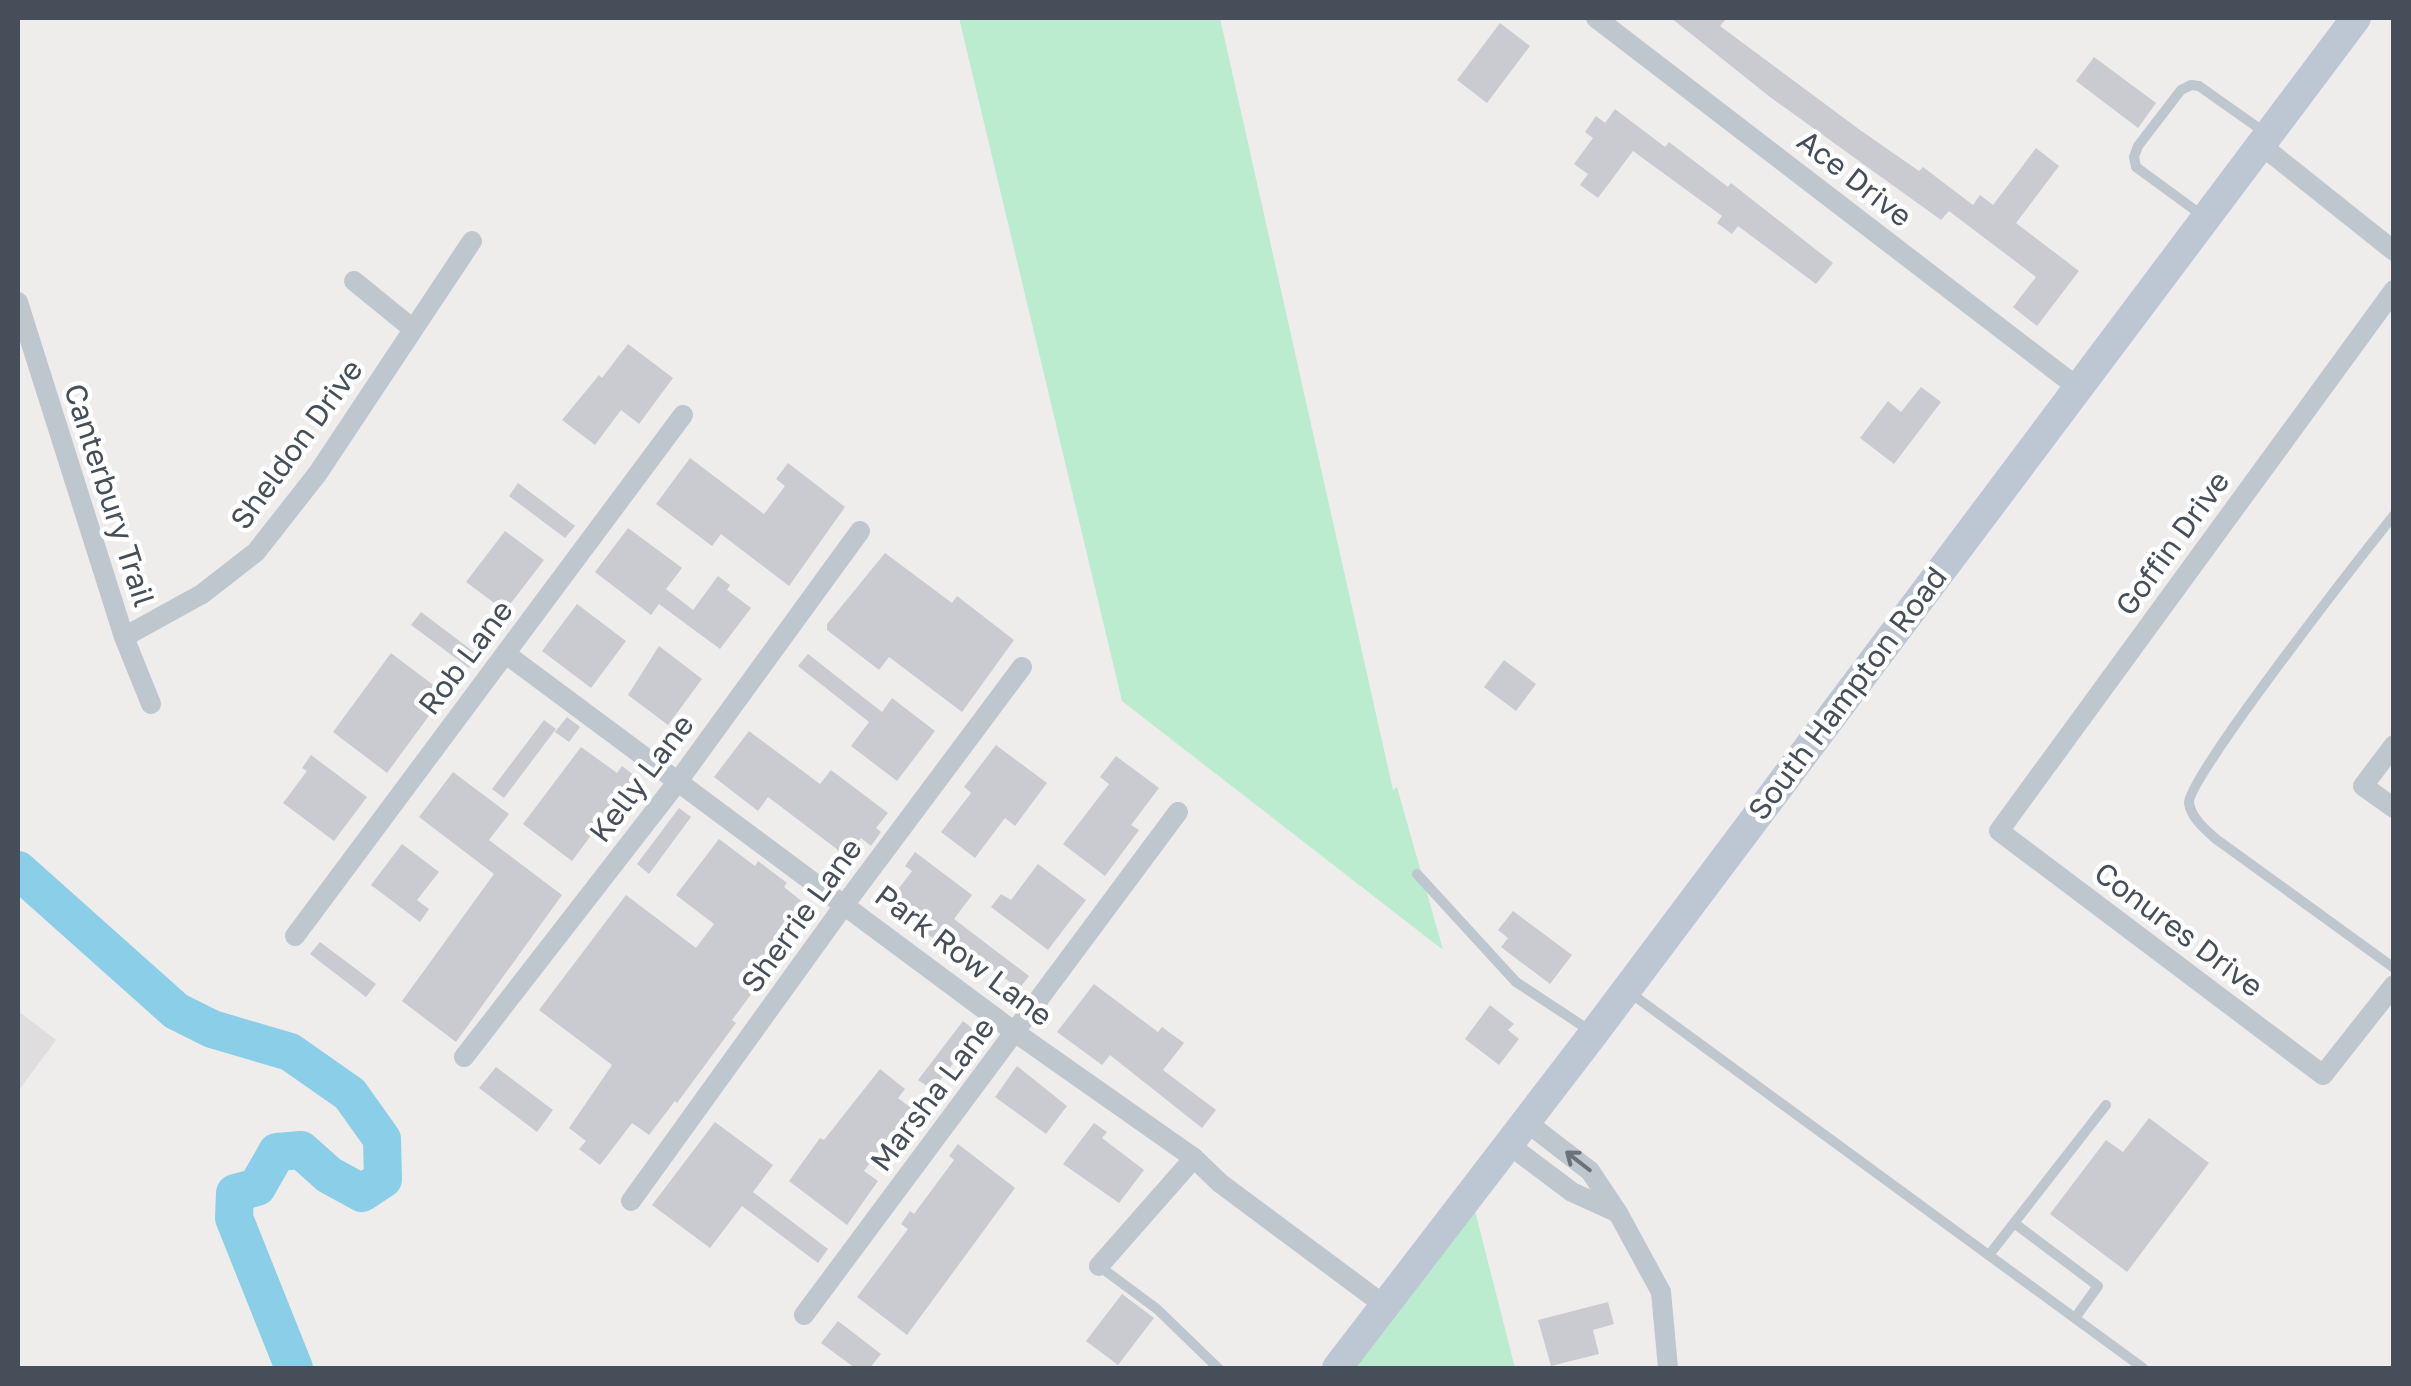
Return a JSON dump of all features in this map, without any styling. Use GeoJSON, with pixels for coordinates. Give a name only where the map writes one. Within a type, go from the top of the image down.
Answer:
{"type":"FeatureCollection","features":[{"type":"Feature","properties":{"kind":"main road","name":"South Hampton Road"},"geometry":{"type":"LineString","coordinates":[[1337,1368],[1594,1033],[1624,988],[2356,18]]}},
{"type":"Feature","properties":{"kind":"street","name":"Ace Drive"},"geometry":{"type":"LineString","coordinates":[[1596,18],[2077,387]]}},
{"type":"Feature","properties":{"kind":"street"},"geometry":{"type":"LineString","coordinates":[[2264,140],[2394,251]]}},
{"type":"Feature","properties":{"kind":"street","name":"Sheldon Drive"},"geometry":{"type":"LineString","coordinates":[[124,637],[202,594],[256,552],[318,473],[472,241]]}},
{"type":"Feature","properties":{"kind":"street"},"geometry":{"type":"LineString","coordinates":[[354,281],[413,330]]}},
{"type":"Feature","properties":{"kind":"street","name":"Goffin Drive"},"geometry":{"type":"LineString","coordinates":[[2000,831],[2394,290]]}},
{"type":"Feature","properties":{"kind":"street","name":"Canterbury Trail"},"geometry":{"type":"LineString","coordinates":[[18,302],[124,637],[151,704]]}},
{"type":"Feature","properties":{"kind":"street","name":"Rob Lane"},"geometry":{"type":"LineString","coordinates":[[295,936],[683,415]]}},
{"type":"Feature","properties":{"kind":"street","name":"Kelly Lane"},"geometry":{"type":"LineString","coordinates":[[464,1057],[679,780],[860,531]]}},
{"type":"Feature","properties":{"kind":"street","name":"Park Row Lane"},"geometry":{"type":"LineString","coordinates":[[506,654],[1016,1033],[1194,1158],[1220,1183],[1384,1305]]}},
{"type":"Feature","properties":{"kind":"street","name":"Sherrie Lane"},"geometry":{"type":"LineString","coordinates":[[631,1201],[1022,667]]}},
{"type":"Feature","properties":{"kind":"street"},"geometry":{"type":"LineString","coordinates":[[2394,745],[2363,786],[2394,808]]}},
{"type":"Feature","properties":{"kind":"street","name":"Marsha Lane"},"geometry":{"type":"LineString","coordinates":[[804,1314],[1178,812]]}},
{"type":"Feature","properties":{"kind":"street","name":"Conures Drive"},"geometry":{"type":"LineString","coordinates":[[2000,831],[2324,1075],[2394,984]]}},
{"type":"Feature","properties":{"kind":"street"},"geometry":{"type":"LineString","coordinates":[[1516,1133],[1572,1192],[1618,1213]]}},
{"type":"Feature","properties":{"kind":"street"},"geometry":{"type":"LineString","coordinates":[[1516,1133],[1590,1171],[1618,1213],[1661,1292],[1668,1368]]}},
{"type":"Feature","properties":{"kind":"street"},"geometry":{"type":"LineString","coordinates":[[1099,1266],[1194,1158]]}},
{"type":"Feature","properties":{"kind":"lane"},"geometry":{"type":"LineString","coordinates":[[2206,218],[2136,167],[2138,146],[2181,90],[2190,86],[2199,86],[2264,140]]}},
{"type":"Feature","properties":{"kind":"lane"},"geometry":{"type":"LineString","coordinates":[[2394,515],[2223,742],[2194,784],[2189,802],[2198,823],[2216,839],[2394,968]]}},
{"type":"Feature","properties":{"kind":"lane"},"geometry":{"type":"LineString","coordinates":[[1417,874],[1516,982],[1594,1033]]}},
{"type":"Feature","properties":{"kind":"lane"},"geometry":{"type":"LineString","coordinates":[[1624,988],[2143,1368]]}},
{"type":"Feature","properties":{"kind":"lane"},"geometry":{"type":"LineString","coordinates":[[1989,1255],[2106,1106]]}},
{"type":"Feature","properties":{"kind":"lane"},"geometry":{"type":"LineString","coordinates":[[2014,1224],[2098,1286],[2075,1318]]}},
{"type":"Feature","properties":{"kind":"lane"},"geometry":{"type":"LineString","coordinates":[[1099,1266],[1157,1308],[1218,1368]]}},
{"type":"Feature","properties":{"kind":"shaded area"},"geometry":{"type":"Polygon","coordinates":[[[18,1011],[56,1040],[18,1091],[18,1011]]]}},
{"type":"Feature","properties":{"kind":"green space"},"geometry":{"type":"Polygon","coordinates":[[[959,18],[1220,18],[1393,790],[1397,787],[1443,950],[1122,701],[959,18]]]}},
{"type":"Feature","properties":{"kind":"green space"},"geometry":{"type":"Polygon","coordinates":[[[1474,1207],[1515,1368],[1352,1368],[1474,1207]]]}},
{"type":"Feature","properties":{"kind":"building"},"geometry":{"type":"Polygon","coordinates":[[[1671,18],[1727,18],[1720,26],[1860,130],[1919,171],[1923,167],[1973,205],[1980,195],[1993,205],[2036,148],[2059,166],[2016,223],[2079,271],[2037,326],[2013,307],[2036,277],[1949,211],[1941,220],[1770,97],[1671,18]]]}},
{"type":"Feature","properties":{"kind":"building"},"geometry":{"type":"Polygon","coordinates":[[[1500,23],[1530,46],[1487,103],[1457,80],[1500,23]]]}},
{"type":"Feature","properties":{"kind":"building"},"geometry":{"type":"Polygon","coordinates":[[[2094,57],[2156,103],[2138,128],[2076,81],[2094,57]]]}},
{"type":"Feature","properties":{"kind":"building"},"geometry":{"type":"Polygon","coordinates":[[[1615,109],[1665,147],[1669,142],[1728,187],[1731,183],[1833,263],[1816,284],[1738,226],[1732,234],[1717,223],[1722,216],[1633,151],[1598,198],[1580,185],[1588,174],[1574,164],[1593,138],[1585,132],[1596,116],[1605,123],[1615,109]]]}},
{"type":"Feature","properties":{"kind":"building"},"geometry":{"type":"Polygon","coordinates":[[[628,344],[673,378],[639,424],[621,410],[595,445],[562,420],[628,344]]]}},
{"type":"Feature","properties":{"kind":"building"},"geometry":{"type":"Polygon","coordinates":[[[1921,387],[1941,402],[1894,464],[1860,438],[1888,401],[1901,412],[1921,387]]]}},
{"type":"Feature","properties":{"kind":"building"},"geometry":{"type":"Polygon","coordinates":[[[690,458],[764,514],[785,486],[776,479],[788,463],[845,507],[789,586],[721,534],[712,546],[656,504],[690,458]]]}},
{"type":"Feature","properties":{"kind":"building"},"geometry":{"type":"Polygon","coordinates":[[[518,483],[575,526],[565,538],[509,496],[518,483]]]}},
{"type":"Feature","properties":{"kind":"building"},"geometry":{"type":"Polygon","coordinates":[[[628,528],[682,568],[666,589],[693,610],[718,576],[730,585],[727,590],[751,608],[720,649],[659,604],[651,615],[595,572],[628,528]]]}},
{"type":"Feature","properties":{"kind":"building"},"geometry":{"type":"Polygon","coordinates":[[[505,531],[544,560],[505,611],[466,582],[505,531]]]}},
{"type":"Feature","properties":{"kind":"building"},"geometry":{"type":"Polygon","coordinates":[[[885,553],[952,603],[957,596],[1014,640],[962,712],[889,657],[879,670],[827,630],[827,624],[885,553]]]}},
{"type":"Feature","properties":{"kind":"building"},"geometry":{"type":"Polygon","coordinates":[[[577,604],[626,641],[591,688],[542,651],[577,604]]]}},
{"type":"Feature","properties":{"kind":"building"},"geometry":{"type":"Polygon","coordinates":[[[421,612],[478,655],[469,668],[411,625],[421,612]]]}},
{"type":"Feature","properties":{"kind":"building"},"geometry":{"type":"Polygon","coordinates":[[[659,646],[702,679],[668,725],[628,695],[659,646]]]}},
{"type":"Feature","properties":{"kind":"building"},"geometry":{"type":"Polygon","coordinates":[[[391,653],[445,694],[387,773],[333,732],[391,653]]]}},
{"type":"Feature","properties":{"kind":"building"},"geometry":{"type":"Polygon","coordinates":[[[808,654],[882,712],[892,698],[935,731],[897,781],[851,746],[869,722],[798,666],[808,654]]]}},
{"type":"Feature","properties":{"kind":"building"},"geometry":{"type":"Polygon","coordinates":[[[1504,660],[1536,684],[1516,711],[1484,687],[1504,660]]]}},
{"type":"Feature","properties":{"kind":"building"},"geometry":{"type":"Polygon","coordinates":[[[567,717],[580,727],[569,742],[555,732],[567,717]]]}},
{"type":"Feature","properties":{"kind":"building"},"geometry":{"type":"Polygon","coordinates":[[[544,720],[556,729],[504,798],[492,789],[544,720]]]}},
{"type":"Feature","properties":{"kind":"building"},"geometry":{"type":"Polygon","coordinates":[[[749,731],[820,784],[831,770],[888,813],[876,828],[881,832],[871,846],[861,838],[846,856],[768,797],[758,811],[714,777],[749,731]]]}},
{"type":"Feature","properties":{"kind":"building"},"geometry":{"type":"Polygon","coordinates":[[[996,745],[1047,783],[1015,826],[1005,818],[975,858],[941,832],[971,793],[964,787],[996,745]]]}},
{"type":"Feature","properties":{"kind":"building"},"geometry":{"type":"Polygon","coordinates":[[[581,747],[617,773],[622,766],[635,776],[572,861],[523,824],[581,747]]]}},
{"type":"Feature","properties":{"kind":"building"},"geometry":{"type":"Polygon","coordinates":[[[311,755],[367,797],[334,841],[283,803],[307,771],[302,768],[311,755]]]}},
{"type":"Feature","properties":{"kind":"building"},"geometry":{"type":"Polygon","coordinates":[[[1116,756],[1159,788],[1131,825],[1139,830],[1105,876],[1063,844],[1109,784],[1100,777],[1116,756]]]}},
{"type":"Feature","properties":{"kind":"building"},"geometry":{"type":"Polygon","coordinates":[[[453,772],[509,814],[489,840],[562,895],[456,1042],[402,1001],[494,874],[419,817],[453,772]]]}},
{"type":"Feature","properties":{"kind":"building"},"geometry":{"type":"Polygon","coordinates":[[[679,808],[691,817],[649,874],[637,864],[679,808]]]}},
{"type":"Feature","properties":{"kind":"building"},"geometry":{"type":"Polygon","coordinates":[[[719,839],[755,866],[758,861],[787,883],[784,887],[804,903],[751,973],[761,981],[732,1020],[736,1023],[677,1103],[649,1135],[632,1123],[600,1165],[579,1149],[586,1141],[569,1128],[612,1065],[539,1010],[626,895],[696,948],[714,924],[676,895],[719,839]]]}},
{"type":"Feature","properties":{"kind":"building"},"geometry":{"type":"Polygon","coordinates":[[[402,844],[439,872],[417,900],[429,909],[420,922],[371,885],[402,844]]]}},
{"type":"Feature","properties":{"kind":"building"},"geometry":{"type":"Polygon","coordinates":[[[915,852],[972,895],[954,919],[1029,976],[1019,989],[945,933],[938,942],[887,904],[912,871],[905,866],[915,852]]]}},
{"type":"Feature","properties":{"kind":"building"},"geometry":{"type":"Polygon","coordinates":[[[1038,864],[1086,900],[1048,950],[991,907],[1001,894],[1011,900],[1038,864]]]}},
{"type":"Feature","properties":{"kind":"building"},"geometry":{"type":"Polygon","coordinates":[[[1513,911],[1572,955],[1550,984],[1501,947],[1508,938],[1498,930],[1513,911]]]}},
{"type":"Feature","properties":{"kind":"building"},"geometry":{"type":"Polygon","coordinates":[[[320,942],[376,984],[366,997],[310,954],[320,942]]]}},
{"type":"Feature","properties":{"kind":"building"},"geometry":{"type":"Polygon","coordinates":[[[1094,984],[1158,1032],[1162,1027],[1184,1043],[1163,1070],[1216,1110],[1202,1128],[1110,1055],[1102,1065],[1057,1032],[1094,984]]]}},
{"type":"Feature","properties":{"kind":"building"},"geometry":{"type":"Polygon","coordinates":[[[1490,1005],[1514,1024],[1508,1030],[1519,1039],[1499,1065],[1465,1039],[1490,1005]]]}},
{"type":"Feature","properties":{"kind":"building"},"geometry":{"type":"Polygon","coordinates":[[[963,1021],[977,1032],[933,1090],[918,1080],[963,1021]]]}},
{"type":"Feature","properties":{"kind":"building"},"geometry":{"type":"Polygon","coordinates":[[[1017,1066],[1067,1106],[1046,1134],[995,1097],[1017,1066]]]}},
{"type":"Feature","properties":{"kind":"building"},"geometry":{"type":"Polygon","coordinates":[[[496,1067],[553,1110],[537,1132],[479,1088],[496,1067]]]}},
{"type":"Feature","properties":{"kind":"building"},"geometry":{"type":"Polygon","coordinates":[[[880,1069],[905,1089],[898,1098],[911,1108],[864,1171],[878,1181],[847,1225],[789,1181],[820,1138],[824,1140],[880,1069]]]}},
{"type":"Feature","properties":{"kind":"building"},"geometry":{"type":"Polygon","coordinates":[[[2149,1118],[2209,1163],[2127,1272],[2050,1214],[2106,1140],[2123,1152],[2149,1118]]]}},
{"type":"Feature","properties":{"kind":"building"},"geometry":{"type":"Polygon","coordinates":[[[715,1122],[773,1165],[753,1192],[828,1249],[818,1263],[742,1206],[710,1248],[652,1205],[715,1122]]]}},
{"type":"Feature","properties":{"kind":"building"},"geometry":{"type":"Polygon","coordinates":[[[1094,1123],[1107,1132],[1102,1138],[1144,1170],[1119,1203],[1063,1164],[1094,1123]]]}},
{"type":"Feature","properties":{"kind":"building"},"geometry":{"type":"Polygon","coordinates":[[[958,1144],[1015,1188],[907,1335],[857,1297],[908,1229],[901,1224],[910,1211],[914,1214],[954,1160],[949,1156],[958,1144]]]}},
{"type":"Feature","properties":{"kind":"building"},"geometry":{"type":"Polygon","coordinates":[[[1122,1294],[1154,1318],[1118,1365],[1086,1341],[1122,1294]]]}},
{"type":"Feature","properties":{"kind":"building"},"geometry":{"type":"Polygon","coordinates":[[[1608,1302],[1614,1324],[1593,1330],[1599,1354],[1551,1366],[1538,1320],[1608,1302]]]}},
{"type":"Feature","properties":{"kind":"building"},"geometry":{"type":"Polygon","coordinates":[[[838,1321],[881,1354],[870,1368],[855,1368],[821,1343],[838,1321]]]}},
{"type":"Feature","properties":{"kind":"waterway"},"geometry":{"type":"LineString","coordinates":[[18,870],[176,1011],[212,1029],[290,1052],[350,1094],[382,1139],[383,1179],[362,1193],[329,1175],[301,1150],[277,1152],[257,1187],[235,1193],[234,1218],[294,1368]]}}]}
